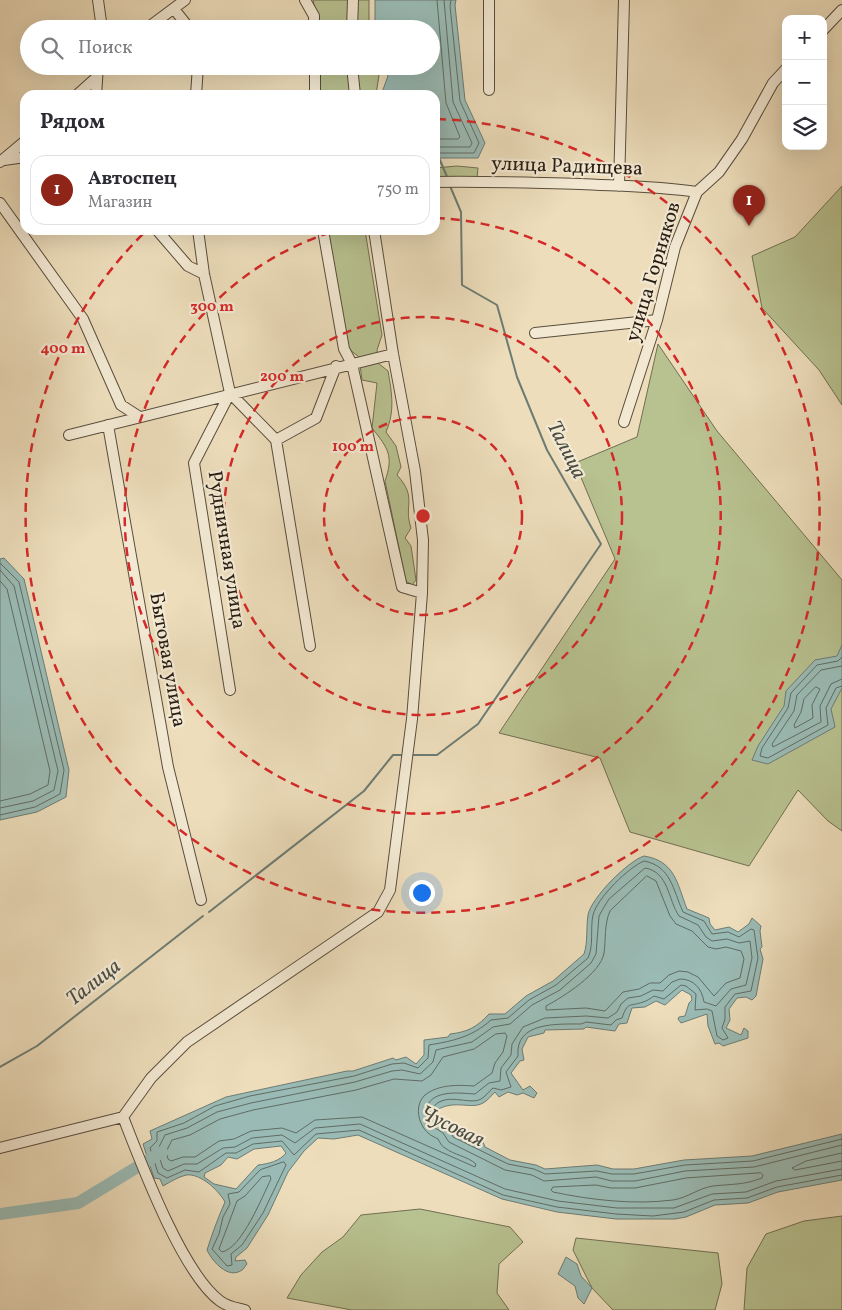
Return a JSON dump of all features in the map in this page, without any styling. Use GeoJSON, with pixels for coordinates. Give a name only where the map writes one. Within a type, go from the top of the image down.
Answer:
{"type":"FeatureCollection","features":[{"type":"Feature","properties":{"kind":"street"},"geometry":{"type":"LineString","coordinates":[[98,0],[101,20]]}},
{"type":"Feature","properties":{"kind":"street"},"geometry":{"type":"LineString","coordinates":[[159,20],[185,0]]}},
{"type":"Feature","properties":{"kind":"street"},"geometry":{"type":"LineString","coordinates":[[305,0],[314,16],[314,20]]}},
{"type":"Feature","properties":{"kind":"street"},"geometry":{"type":"LineString","coordinates":[[352,20],[353,0]]}},
{"type":"Feature","properties":{"kind":"street"},"geometry":{"type":"LineString","coordinates":[[489,90],[490,0]]}},
{"type":"Feature","properties":{"kind":"street"},"geometry":{"type":"LineString","coordinates":[[619,186],[624,0]]}},
{"type":"Feature","properties":{"kind":"street"},"geometry":{"type":"LineString","coordinates":[[174,9],[183,20]]}},
{"type":"Feature","properties":{"kind":"street"},"geometry":{"type":"LineString","coordinates":[[827,26],[842,10]]}},
{"type":"Feature","properties":{"kind":"street","name":"улица Горняков"},"geometry":{"type":"LineString","coordinates":[[624,422],[658,320],[675,247],[697,192],[719,172],[742,139],[773,83],[782,74]]}},
{"type":"Feature","properties":{"kind":"street"},"geometry":{"type":"LineString","coordinates":[[96,75],[96,90]]}},
{"type":"Feature","properties":{"kind":"street"},"geometry":{"type":"LineString","coordinates":[[196,90],[197,75]]}},
{"type":"Feature","properties":{"kind":"street"},"geometry":{"type":"LineString","coordinates":[[315,75],[315,90]]}},
{"type":"Feature","properties":{"kind":"street"},"geometry":{"type":"LineString","coordinates":[[353,75],[354,90]]}},
{"type":"Feature","properties":{"kind":"street"},"geometry":{"type":"LineString","coordinates":[[83,90],[96,78]]}},
{"type":"Feature","properties":{"kind":"street"},"geometry":{"type":"LineString","coordinates":[[1,161],[20,144]]}},
{"type":"Feature","properties":{"kind":"street"},"geometry":{"type":"LineString","coordinates":[[1,161],[20,158]]}},
{"type":"Feature","properties":{"kind":"street","name":"улица Радищева"},"geometry":{"type":"LineString","coordinates":[[440,182],[486,181],[672,188],[697,192]]}},
{"type":"Feature","properties":{"kind":"street"},"geometry":{"type":"LineString","coordinates":[[0,203],[20,231]]}},
{"type":"Feature","properties":{"kind":"street"},"geometry":{"type":"LineString","coordinates":[[23,235],[83,319],[121,405],[138,416]]}},
{"type":"Feature","properties":{"kind":"street"},"geometry":{"type":"LineString","coordinates":[[162,235],[188,266],[204,274]]}},
{"type":"Feature","properties":{"kind":"street"},"geometry":{"type":"LineString","coordinates":[[199,235],[204,274],[230,393],[276,440],[310,646]]}},
{"type":"Feature","properties":{"kind":"street"},"geometry":{"type":"LineString","coordinates":[[324,235],[344,349],[352,364],[402,587],[422,593]]}},
{"type":"Feature","properties":{"kind":"street"},"geometry":{"type":"LineString","coordinates":[[0,1148],[123,1117],[151,1078],[187,1042],[378,912],[390,890],[412,719],[422,593],[423,540],[415,471],[393,354],[375,235]]}},
{"type":"Feature","properties":{"kind":"street"},"geometry":{"type":"LineString","coordinates":[[535,333],[658,320]]}},
{"type":"Feature","properties":{"kind":"street"},"geometry":{"type":"LineString","coordinates":[[69,435],[336,366],[393,354]]}},
{"type":"Feature","properties":{"kind":"street"},"geometry":{"type":"LineString","coordinates":[[276,440],[316,418],[336,366]]}},
{"type":"Feature","properties":{"kind":"street","name":"Рудничная улица"},"geometry":{"type":"LineString","coordinates":[[230,393],[194,463],[230,690]]}},
{"type":"Feature","properties":{"kind":"street","name":"Бытовая улица"},"geometry":{"type":"LineString","coordinates":[[108,425],[168,767],[201,900]]}},
{"type":"Feature","properties":{"kind":"street"},"geometry":{"type":"LineString","coordinates":[[123,1117],[154,1192],[190,1264],[204,1286],[221,1302],[245,1310]]}},
{"type":"Feature","properties":{"kind":"green space"},"geometry":{"type":"Polygon","coordinates":[[[313,0],[369,0],[369,20],[317,20],[313,0]]]}},
{"type":"Feature","properties":{"kind":"green space"},"geometry":{"type":"Polygon","coordinates":[[[320,75],[379,75],[377,90],[320,90],[320,75]]]}},
{"type":"Feature","properties":{"kind":"green space"},"geometry":{"type":"Polygon","coordinates":[[[457,166],[478,168],[477,178],[440,178],[440,168],[457,166]]]}},
{"type":"Feature","properties":{"kind":"green space"},"geometry":{"type":"Polygon","coordinates":[[[842,186],[842,405],[819,370],[762,308],[752,256],[795,237],[842,186]]]}},
{"type":"Feature","properties":{"kind":"green space"},"geometry":{"type":"Polygon","coordinates":[[[328,235],[366,235],[382,335],[377,350],[378,363],[388,371],[391,395],[392,410],[386,432],[396,446],[401,467],[397,475],[409,496],[408,513],[411,528],[405,538],[411,546],[416,580],[412,585],[406,581],[385,481],[389,465],[388,453],[386,447],[372,428],[377,383],[362,380],[359,357],[349,349],[328,235]]]}},
{"type":"Feature","properties":{"kind":"green space"},"geometry":{"type":"Polygon","coordinates":[[[658,344],[717,431],[842,580],[842,831],[828,821],[798,790],[749,866],[630,832],[600,758],[499,733],[615,559],[575,463],[637,437],[658,344]]]}},
{"type":"Feature","properties":{"kind":"green space"},"geometry":{"type":"Polygon","coordinates":[[[420,1209],[510,1227],[523,1242],[499,1264],[497,1293],[509,1310],[352,1310],[287,1298],[301,1275],[322,1252],[343,1237],[361,1215],[420,1209]]]}},
{"type":"Feature","properties":{"kind":"green space"},"geometry":{"type":"Polygon","coordinates":[[[842,1216],[842,1310],[744,1310],[747,1268],[766,1234],[804,1221],[842,1216]]]}},
{"type":"Feature","properties":{"kind":"green space"},"geometry":{"type":"Polygon","coordinates":[[[576,1238],[718,1253],[722,1284],[715,1310],[613,1310],[592,1288],[573,1250],[576,1238]]]}},
{"type":"Feature","properties":{"kind":"water"},"geometry":{"type":"Polygon","coordinates":[[[375,0],[456,0],[465,100],[485,143],[478,158],[440,158],[440,90],[383,90],[388,75],[440,75],[440,20],[375,20],[375,0]]]}},
{"type":"Feature","properties":{"kind":"water"},"geometry":{"type":"Polygon","coordinates":[[[4,558],[24,579],[69,770],[66,797],[37,812],[0,820],[0,559],[4,558]]]}},
{"type":"Feature","properties":{"kind":"water"},"geometry":{"type":"Polygon","coordinates":[[[842,645],[842,688],[831,709],[835,727],[768,764],[752,760],[758,746],[784,706],[786,691],[815,660],[837,656],[842,645]]]}},
{"type":"Feature","properties":{"kind":"water"},"geometry":{"type":"Polygon","coordinates":[[[644,856],[654,859],[669,868],[677,882],[687,909],[709,918],[710,924],[715,930],[729,927],[738,932],[749,924],[752,918],[761,926],[762,947],[760,949],[763,959],[756,996],[752,1000],[746,997],[737,998],[729,1009],[730,1020],[726,1028],[741,1035],[744,1028],[748,1031],[748,1038],[723,1046],[719,1043],[715,1044],[708,1026],[707,1014],[681,1023],[678,1019],[685,1016],[689,1003],[692,1000],[691,995],[682,990],[665,1005],[656,1001],[645,1007],[632,1008],[627,1023],[619,1024],[615,1031],[586,1027],[584,1029],[545,1030],[544,1033],[528,1037],[522,1049],[524,1060],[520,1061],[511,1073],[523,1090],[530,1086],[537,1093],[534,1098],[523,1093],[517,1095],[508,1092],[499,1097],[495,1092],[486,1101],[478,1105],[450,1105],[437,1110],[441,1119],[455,1126],[455,1133],[480,1144],[483,1142],[485,1147],[510,1160],[536,1165],[545,1169],[597,1165],[613,1169],[634,1169],[684,1160],[752,1156],[842,1134],[842,1180],[778,1192],[748,1203],[715,1205],[686,1217],[675,1219],[616,1219],[557,1212],[502,1199],[358,1135],[334,1139],[318,1138],[304,1151],[288,1172],[268,1215],[247,1248],[236,1257],[235,1261],[245,1260],[247,1264],[243,1269],[231,1273],[217,1264],[207,1250],[225,1202],[214,1188],[198,1177],[186,1175],[163,1186],[160,1179],[154,1178],[143,1144],[152,1139],[150,1131],[226,1097],[353,1071],[393,1058],[396,1060],[406,1057],[416,1064],[424,1055],[424,1040],[448,1037],[450,1034],[467,1030],[476,1026],[489,1014],[505,1014],[526,996],[553,981],[584,954],[588,915],[596,899],[620,872],[644,856]],[[281,1146],[254,1149],[237,1159],[228,1157],[221,1165],[205,1173],[204,1177],[214,1184],[236,1189],[258,1165],[274,1162],[286,1153],[281,1146]]]}},
{"type":"Feature","properties":{"kind":"water"},"geometry":{"type":"Polygon","coordinates":[[[566,1257],[577,1264],[581,1276],[592,1288],[584,1304],[578,1298],[575,1286],[558,1274],[566,1257]]]}},
{"type":"Feature","properties":{"kind":"waterway","name":"Талица"},"geometry":{"type":"LineString","coordinates":[[440,160],[448,179]]}},
{"type":"Feature","properties":{"kind":"waterway","name":"Талица"},"geometry":{"type":"LineString","coordinates":[[413,755],[437,755],[478,724],[601,544],[547,450],[517,377],[497,305],[462,285],[461,212],[450,186]]}},
{"type":"Feature","properties":{"kind":"waterway","name":"Талица"},"geometry":{"type":"LineString","coordinates":[[209,912],[364,791],[393,755],[401,755]]}},
{"type":"Feature","properties":{"kind":"waterway","name":"Талица"},"geometry":{"type":"LineString","coordinates":[[0,1067],[37,1046],[203,916]]}},
{"type":"Feature","properties":{"kind":"waterway","name":"Чусовая"},"geometry":{"type":"LineString","coordinates":[[0,1214],[78,1203],[162,1152]]}},
{"type":"Feature","properties":{"kind":"place","name":"Автоспец"},"geometry":{"type":"Point","coordinates":[749,226]}}]}
